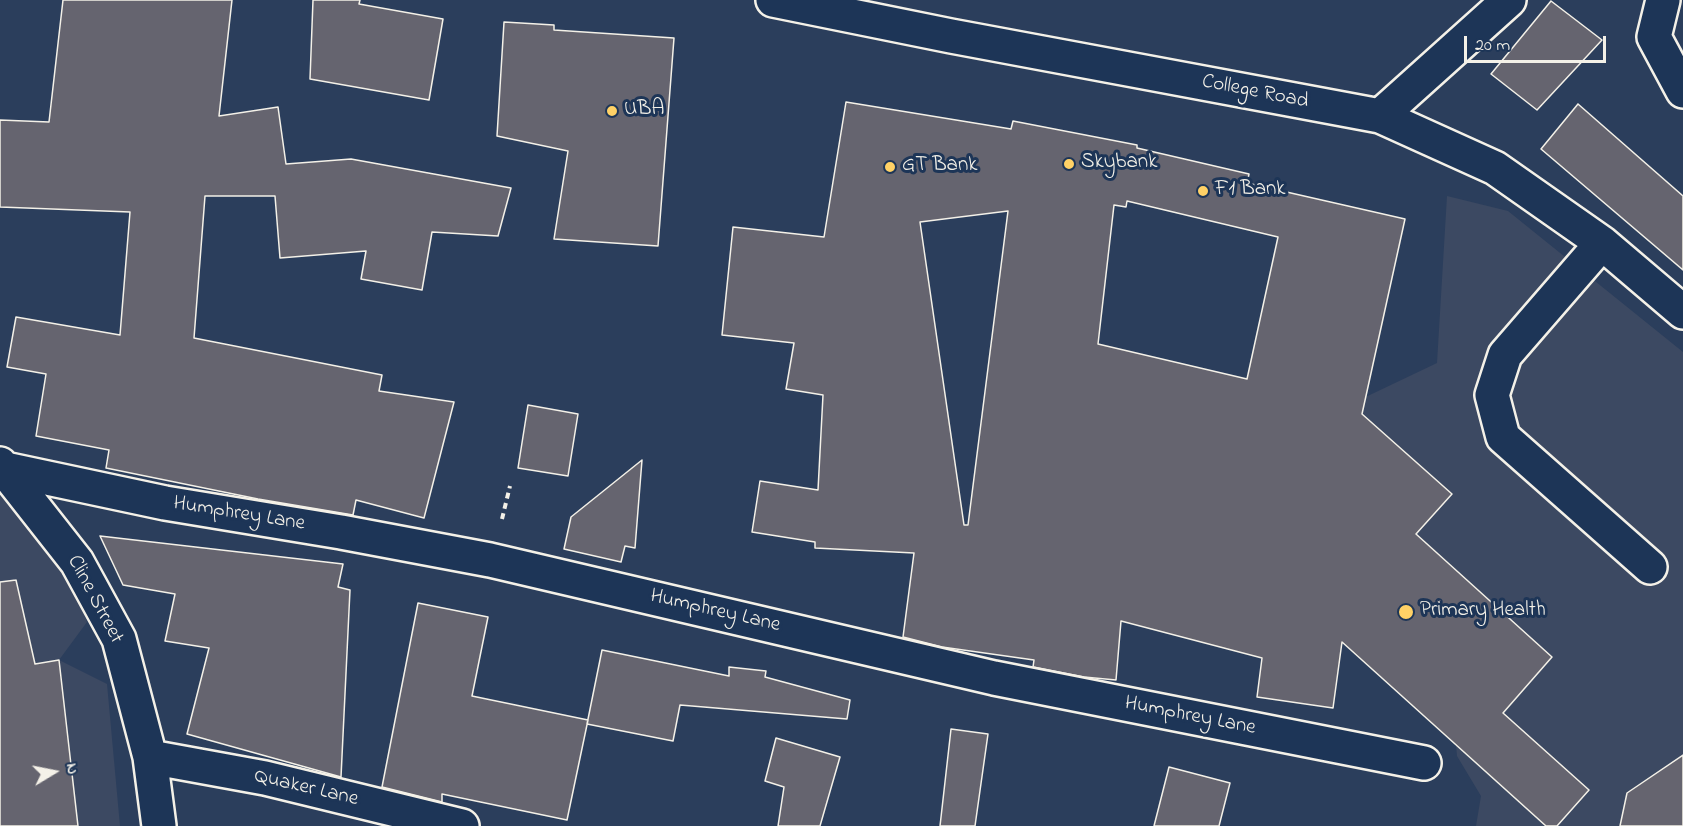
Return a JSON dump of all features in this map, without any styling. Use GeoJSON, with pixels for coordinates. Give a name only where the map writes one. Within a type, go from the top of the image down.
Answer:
{"type":"FeatureCollection","features":[{"type":"Feature","properties":{"kind":"street","name":"College Road"},"geometry":{"type":"LineString","coordinates":[[773,0],[1380,116],[1495,168],[1602,243],[1683,312]]}},
{"type":"Feature","properties":{"kind":"street"},"geometry":{"type":"LineString","coordinates":[[1380,116],[1509,0]]}},
{"type":"Feature","properties":{"kind":"street"},"geometry":{"type":"LineString","coordinates":[[1663,0],[1654,37],[1683,91]]}},
{"type":"Feature","properties":{"kind":"street"},"geometry":{"type":"LineString","coordinates":[[1602,243],[1505,355],[1492,396],[1503,437],[1650,567]]}},
{"type":"Feature","properties":{"kind":"street","name":"Cline Street"},"geometry":{"type":"LineString","coordinates":[[2,466],[77,562],[119,639],[150,757],[159,826]]}},
{"type":"Feature","properties":{"kind":"street","name":"Humphrey Lane"},"geometry":{"type":"LineString","coordinates":[[2,466],[165,503],[341,532],[490,560],[994,678],[1424,763]]}},
{"type":"Feature","properties":{"kind":"street","name":"Quaker Lane"},"geometry":{"type":"LineString","coordinates":[[150,757],[265,778],[462,826]]}},
{"type":"Feature","properties":{"kind":"shaded area"},"geometry":{"type":"Polygon","coordinates":[[[1447,196],[1508,211],[1683,352],[1683,826],[1476,826],[1481,796],[1457,756],[1454,721],[1353,403],[1437,363],[1447,196]]]}},
{"type":"Feature","properties":{"kind":"shaded area"},"geometry":{"type":"Polygon","coordinates":[[[0,484],[60,551],[87,622],[59,660],[107,684],[120,826],[0,826],[0,484]]]}},
{"type":"Feature","properties":{"kind":"building"},"geometry":{"type":"Polygon","coordinates":[[[63,0],[232,0],[219,116],[278,107],[286,164],[351,159],[511,188],[498,236],[432,232],[422,290],[361,279],[366,251],[280,258],[275,196],[205,196],[194,338],[382,375],[379,391],[454,402],[424,518],[356,500],[353,515],[258,499],[106,468],[109,450],[36,436],[46,374],[7,367],[16,317],[120,335],[130,212],[0,207],[0,120],[49,122],[63,0]]]}},
{"type":"Feature","properties":{"kind":"building"},"geometry":{"type":"Polygon","coordinates":[[[313,0],[360,0],[359,4],[443,19],[429,100],[310,79],[313,0]]]}},
{"type":"Feature","properties":{"kind":"building"},"geometry":{"type":"Polygon","coordinates":[[[1551,1],[1602,40],[1537,110],[1491,74],[1551,1]]]}},
{"type":"Feature","properties":{"kind":"building","name":"UBA"},"geometry":{"type":"Polygon","coordinates":[[[504,22],[554,25],[554,30],[674,38],[658,246],[554,239],[568,151],[497,136],[504,22]]]}},
{"type":"Feature","properties":{"kind":"building"},"geometry":{"type":"Polygon","coordinates":[[[846,102],[1011,129],[1013,121],[1137,145],[1137,148],[1249,174],[1247,183],[1405,219],[1362,414],[1452,494],[1416,534],[1552,657],[1503,713],[1589,790],[1557,826],[1546,826],[1342,642],[1333,708],[1257,697],[1262,658],[1121,621],[1116,680],[1084,677],[1033,667],[1034,660],[942,647],[903,637],[914,553],[815,548],[815,542],[752,532],[760,481],[818,490],[823,395],[786,389],[794,343],[722,335],[733,227],[824,237],[846,102]],[[1127,201],[1126,207],[1114,205],[1098,344],[1247,379],[1278,237],[1127,201]],[[1008,211],[920,222],[964,525],[968,525],[1008,211]]]}},
{"type":"Feature","properties":{"kind":"building"},"geometry":{"type":"Polygon","coordinates":[[[1578,104],[1683,196],[1683,270],[1541,149],[1578,104]]]}},
{"type":"Feature","properties":{"kind":"building"},"geometry":{"type":"Polygon","coordinates":[[[528,405],[578,414],[568,476],[518,468],[528,405]]]}},
{"type":"Feature","properties":{"kind":"building"},"geometry":{"type":"Polygon","coordinates":[[[642,460],[635,548],[625,546],[621,562],[564,549],[571,517],[642,460]]]}},
{"type":"Feature","properties":{"kind":"building"},"geometry":{"type":"Polygon","coordinates":[[[100,536],[343,564],[338,587],[350,590],[341,777],[187,734],[209,648],[165,641],[175,594],[123,585],[100,536]]]}},
{"type":"Feature","properties":{"kind":"building"},"geometry":{"type":"Polygon","coordinates":[[[16,580],[35,664],[59,660],[78,826],[0,826],[0,582],[16,580]]]}},
{"type":"Feature","properties":{"kind":"building"},"geometry":{"type":"Polygon","coordinates":[[[418,603],[488,617],[472,696],[588,720],[567,820],[442,794],[442,802],[382,787],[418,603]]]}},
{"type":"Feature","properties":{"kind":"building"},"geometry":{"type":"Polygon","coordinates":[[[602,650],[729,676],[729,667],[766,671],[765,677],[850,700],[847,719],[680,705],[673,741],[587,724],[602,650]]]}},
{"type":"Feature","properties":{"kind":"building"},"geometry":{"type":"Polygon","coordinates":[[[951,729],[988,734],[975,826],[940,826],[951,729]]]}},
{"type":"Feature","properties":{"kind":"building"},"geometry":{"type":"Polygon","coordinates":[[[776,738],[840,757],[820,826],[778,826],[784,787],[765,781],[776,738]]]}},
{"type":"Feature","properties":{"kind":"building"},"geometry":{"type":"Polygon","coordinates":[[[1683,755],[1683,826],[1620,826],[1627,793],[1683,755]]]}},
{"type":"Feature","properties":{"kind":"building"},"geometry":{"type":"Polygon","coordinates":[[[1169,767],[1230,783],[1219,826],[1154,826],[1169,767]]]}},
{"type":"Feature","properties":{"kind":"place","name":"UBA"},"geometry":{"type":"Point","coordinates":[612,111]}},
{"type":"Feature","properties":{"kind":"place","name":"Skybank"},"geometry":{"type":"Point","coordinates":[1069,164]}},
{"type":"Feature","properties":{"kind":"place","name":"GT Bank"},"geometry":{"type":"Point","coordinates":[890,167]}},
{"type":"Feature","properties":{"kind":"place","name":"F1 Bank"},"geometry":{"type":"Point","coordinates":[1203,191]}},
{"type":"Feature","properties":{"kind":"place","name":"Primary Health"},"geometry":{"type":"Point","coordinates":[1406,612]}}]}
